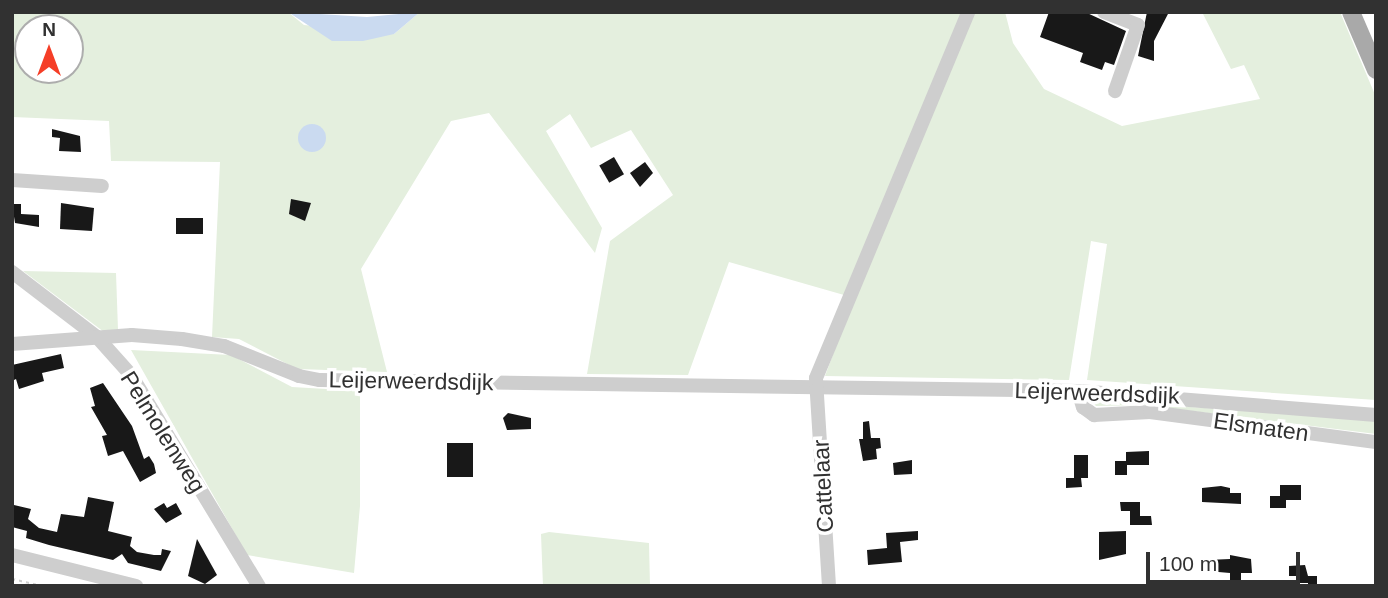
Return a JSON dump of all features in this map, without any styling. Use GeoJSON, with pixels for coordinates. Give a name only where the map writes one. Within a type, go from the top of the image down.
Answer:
{"type":"FeatureCollection","features":[{"type":"Feature","properties":{"kind":"main road"},"geometry":{"type":"LineString","coordinates":[[1351,12],[1376,70]]}},
{"type":"Feature","properties":{"kind":"street"},"geometry":{"type":"LineString","coordinates":[[817,387],[846,300],[968,12]]}},
{"type":"Feature","properties":{"kind":"street"},"geometry":{"type":"LineString","coordinates":[[1104,12],[1138,25],[1115,91]]}},
{"type":"Feature","properties":{"kind":"street"},"geometry":{"type":"LineString","coordinates":[[12,180],[102,186]]}},
{"type":"Feature","properties":{"kind":"street","name":"Pelmolenweg"},"geometry":{"type":"LineString","coordinates":[[12,272],[97,337],[143,390],[259,586]]}},
{"type":"Feature","properties":{"kind":"street","name":"Leijerweerdsdijk"},"geometry":{"type":"LineString","coordinates":[[12,344],[97,337],[170,337],[224,346],[299,376],[320,380],[1078,390],[1376,415]]}},
{"type":"Feature","properties":{"kind":"street","name":"Cattelaar"},"geometry":{"type":"LineString","coordinates":[[817,387],[829,586]]}},
{"type":"Feature","properties":{"kind":"street","name":"Elsmaten"},"geometry":{"type":"LineString","coordinates":[[1078,390],[1083,407],[1094,415],[1150,412],[1376,442]]}},
{"type":"Feature","properties":{"kind":"street"},"geometry":{"type":"LineString","coordinates":[[12,555],[136,586]]}},
{"type":"Feature","properties":{"kind":"path"},"geometry":{"type":"LineString","coordinates":[[12,579],[43,586]]}},
{"type":"Feature","properties":{"kind":"green space"},"geometry":{"type":"Polygon","coordinates":[[[12,12],[288,12],[304,25],[394,34],[420,12],[962,12],[844,295],[729,262],[688,375],[587,374],[610,241],[673,195],[631,130],[591,148],[570,114],[546,131],[602,228],[595,253],[489,113],[451,121],[361,269],[387,372],[297,369],[239,339],[212,337],[220,162],[111,161],[109,121],[12,117],[12,12]]]}},
{"type":"Feature","properties":{"kind":"green space"},"geometry":{"type":"Polygon","coordinates":[[[971,12],[1005,12],[1013,43],[1044,89],[1122,126],[1260,99],[1244,65],[1231,69],[1202,12],[1340,12],[1376,97],[1376,400],[1087,380],[1107,244],[1091,241],[1069,380],[825,376],[879,231],[971,12]]]}},
{"type":"Feature","properties":{"kind":"green space"},"geometry":{"type":"Polygon","coordinates":[[[23,271],[116,273],[118,330],[104,332],[23,271]]]}},
{"type":"Feature","properties":{"kind":"green space"},"geometry":{"type":"Polygon","coordinates":[[[131,350],[231,355],[292,387],[360,391],[360,506],[354,573],[247,555],[131,350]]]}},
{"type":"Feature","properties":{"kind":"green space"},"geometry":{"type":"Polygon","coordinates":[[[1091,400],[1376,420],[1376,434],[1144,405],[1096,406],[1091,400]]]}},
{"type":"Feature","properties":{"kind":"green space"},"geometry":{"type":"Polygon","coordinates":[[[549,532],[649,543],[650,586],[543,586],[541,534],[549,532]]]}},
{"type":"Feature","properties":{"kind":"water"},"geometry":{"type":"Polygon","coordinates":[[[288,12],[367,17],[420,12],[394,34],[363,41],[332,41],[288,12]]]}},
{"type":"Feature","properties":{"kind":"water"},"geometry":{"type":"Polygon","coordinates":[[[312,124],[322,128],[326,138],[322,148],[312,152],[302,148],[298,138],[302,128],[312,124]]]}},
{"type":"Feature","properties":{"kind":"building"},"geometry":{"type":"Polygon","coordinates":[[[1049,12],[1085,12],[1126,31],[1114,65],[1105,62],[1102,70],[1080,62],[1083,53],[1040,37],[1049,12]]]}},
{"type":"Feature","properties":{"kind":"building"},"geometry":{"type":"Polygon","coordinates":[[[1147,12],[1169,12],[1154,41],[1154,61],[1138,56],[1147,12]]]}},
{"type":"Feature","properties":{"kind":"building"},"geometry":{"type":"Polygon","coordinates":[[[52,129],[80,136],[81,152],[59,151],[60,138],[52,137],[52,129]]]}},
{"type":"Feature","properties":{"kind":"building"},"geometry":{"type":"Polygon","coordinates":[[[614,157],[624,174],[609,183],[599,166],[614,157]]]}},
{"type":"Feature","properties":{"kind":"building"},"geometry":{"type":"Polygon","coordinates":[[[645,162],[653,173],[640,187],[630,173],[645,162]]]}},
{"type":"Feature","properties":{"kind":"building"},"geometry":{"type":"Polygon","coordinates":[[[291,199],[311,203],[305,221],[289,214],[291,199]]]}},
{"type":"Feature","properties":{"kind":"building"},"geometry":{"type":"Polygon","coordinates":[[[61,203],[94,208],[92,231],[60,229],[61,203]]]}},
{"type":"Feature","properties":{"kind":"building"},"geometry":{"type":"Polygon","coordinates":[[[12,204],[21,204],[21,214],[39,215],[39,227],[15,223],[12,204]]]}},
{"type":"Feature","properties":{"kind":"building"},"geometry":{"type":"Polygon","coordinates":[[[176,218],[203,218],[203,234],[176,234],[176,218]]]}},
{"type":"Feature","properties":{"kind":"building"},"geometry":{"type":"Polygon","coordinates":[[[61,354],[64,368],[42,373],[44,381],[19,389],[16,379],[12,381],[12,365],[61,354]]]}},
{"type":"Feature","properties":{"kind":"building"},"geometry":{"type":"Polygon","coordinates":[[[103,383],[132,426],[144,459],[149,456],[154,464],[156,473],[140,482],[123,451],[108,456],[102,436],[107,435],[91,407],[95,406],[90,388],[103,383]]]}},
{"type":"Feature","properties":{"kind":"building"},"geometry":{"type":"Polygon","coordinates":[[[508,413],[531,418],[531,429],[507,430],[503,418],[508,413]]]}},
{"type":"Feature","properties":{"kind":"building"},"geometry":{"type":"Polygon","coordinates":[[[869,421],[871,438],[880,438],[881,448],[876,449],[877,459],[863,461],[859,439],[863,439],[863,422],[869,421]]]}},
{"type":"Feature","properties":{"kind":"building"},"geometry":{"type":"Polygon","coordinates":[[[447,443],[473,443],[473,477],[447,477],[447,443]]]}},
{"type":"Feature","properties":{"kind":"building"},"geometry":{"type":"Polygon","coordinates":[[[1149,451],[1149,465],[1127,465],[1127,475],[1115,475],[1115,461],[1126,461],[1126,452],[1149,451]]]}},
{"type":"Feature","properties":{"kind":"building"},"geometry":{"type":"Polygon","coordinates":[[[1074,455],[1088,455],[1088,478],[1081,478],[1082,487],[1066,488],[1066,478],[1074,478],[1074,455]]]}},
{"type":"Feature","properties":{"kind":"building"},"geometry":{"type":"Polygon","coordinates":[[[912,460],[912,474],[894,475],[893,463],[912,460]]]}},
{"type":"Feature","properties":{"kind":"building"},"geometry":{"type":"Polygon","coordinates":[[[1280,485],[1301,485],[1301,500],[1286,500],[1286,508],[1270,508],[1270,496],[1280,496],[1280,485]]]}},
{"type":"Feature","properties":{"kind":"building"},"geometry":{"type":"Polygon","coordinates":[[[1202,488],[1230,488],[1230,493],[1241,493],[1241,504],[1202,502],[1202,488]]]}},
{"type":"Feature","properties":{"kind":"building"},"geometry":{"type":"Polygon","coordinates":[[[88,497],[114,502],[108,531],[132,537],[130,546],[137,552],[161,555],[162,549],[171,551],[161,571],[128,563],[122,554],[113,560],[49,545],[26,538],[27,531],[12,527],[14,505],[31,509],[28,519],[39,528],[57,532],[61,514],[84,517],[88,497]]]}},
{"type":"Feature","properties":{"kind":"building"},"geometry":{"type":"Polygon","coordinates":[[[1120,502],[1140,502],[1140,516],[1151,516],[1152,525],[1130,525],[1130,511],[1121,511],[1120,502]]]}},
{"type":"Feature","properties":{"kind":"building"},"geometry":{"type":"Polygon","coordinates":[[[164,503],[167,508],[176,503],[182,514],[166,523],[154,509],[164,503]]]}},
{"type":"Feature","properties":{"kind":"building"},"geometry":{"type":"Polygon","coordinates":[[[918,531],[918,540],[900,542],[902,562],[868,565],[867,550],[887,548],[886,533],[918,531]]]}},
{"type":"Feature","properties":{"kind":"building"},"geometry":{"type":"Polygon","coordinates":[[[1126,531],[1126,554],[1099,560],[1099,532],[1126,531]]]}},
{"type":"Feature","properties":{"kind":"building"},"geometry":{"type":"Polygon","coordinates":[[[197,539],[217,575],[205,584],[188,576],[197,539]]]}},
{"type":"Feature","properties":{"kind":"building"},"geometry":{"type":"Polygon","coordinates":[[[1230,555],[1251,559],[1252,573],[1241,573],[1241,585],[1230,585],[1230,573],[1207,571],[1207,560],[1230,559],[1230,555]]]}},
{"type":"Feature","properties":{"kind":"building"},"geometry":{"type":"Polygon","coordinates":[[[1305,565],[1308,576],[1317,576],[1317,586],[1297,583],[1297,576],[1289,576],[1289,566],[1305,565]]]}}]}
